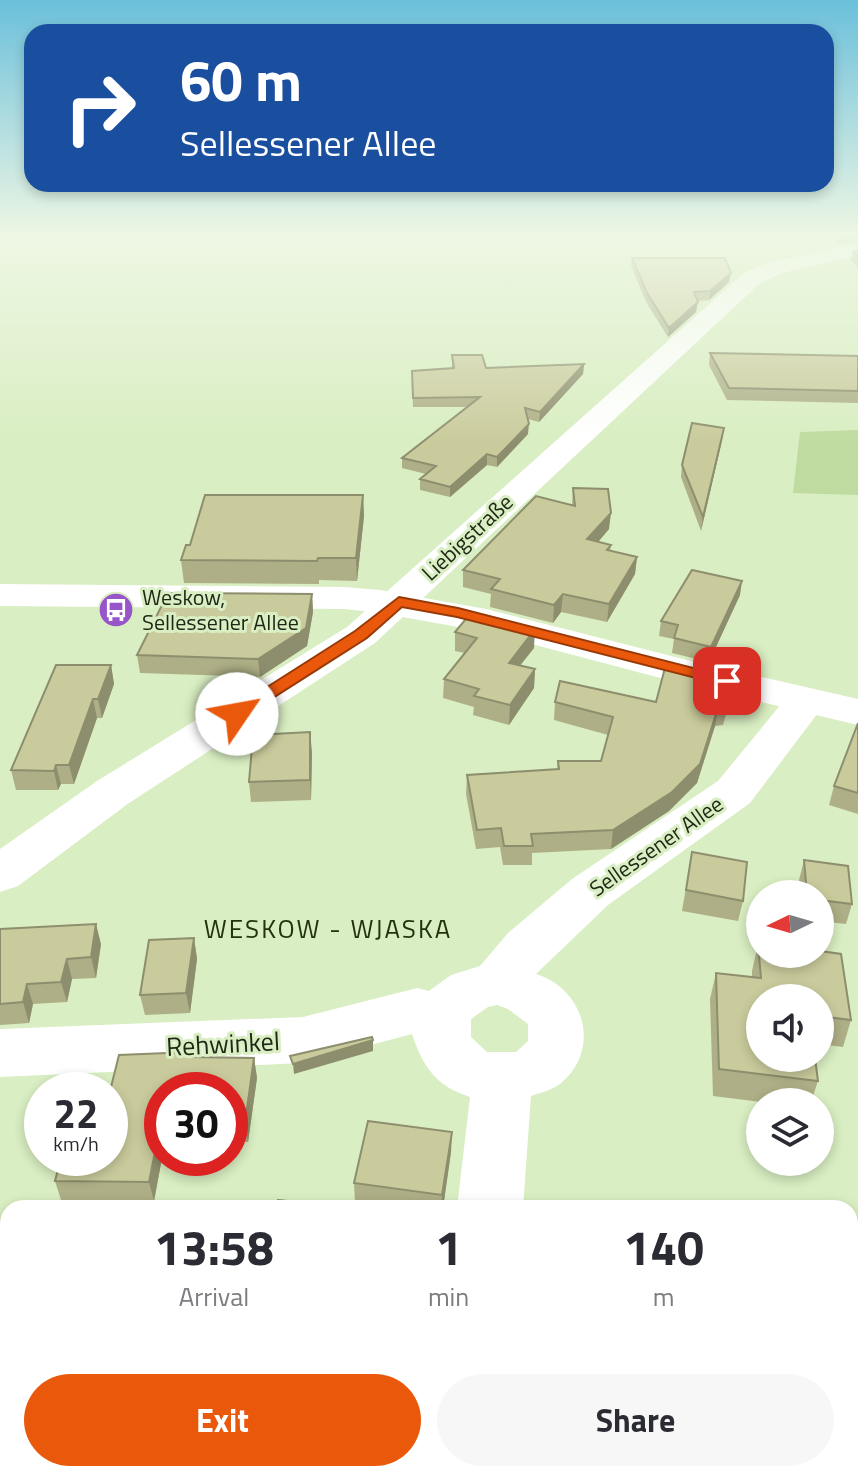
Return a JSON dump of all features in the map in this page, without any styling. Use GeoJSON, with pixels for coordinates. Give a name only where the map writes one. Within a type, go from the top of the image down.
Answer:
{"type":"FeatureCollection","features":[{"type":"Feature","properties":{"kind":"street","name":"Liebigstraße"},"geometry":{"type":"LineString","coordinates":[[0,874],[113,792],[361,635],[721,306]]}},
{"type":"Feature","properties":{"kind":"street"},"geometry":{"type":"LineString","coordinates":[[0,595],[312,598],[399,602],[464,614],[858,712]]}},
{"type":"Feature","properties":{"kind":"street","name":"Sellessener Allee"},"geometry":{"type":"LineString","coordinates":[[497,984],[527,947],[590,892],[734,792],[806,701]]}},
{"type":"Feature","properties":{"kind":"street"},"geometry":{"type":"LineString","coordinates":[[497,984],[516,986],[534,994],[548,1006],[557,1021],[558,1038],[553,1054],[541,1067],[523,1076],[502,1079],[481,1076],[462,1068],[449,1055],[441,1039],[440,1022],[445,1010],[466,990],[497,984]]}},
{"type":"Feature","properties":{"kind":"street","name":"Rehwinkel"},"geometry":{"type":"LineString","coordinates":[[0,1053],[303,1040],[417,1010],[440,1022]]}},
{"type":"Feature","properties":{"kind":"street"},"geometry":{"type":"LineString","coordinates":[[491,1200],[502,1079]]}},
{"type":"Feature","properties":{"kind":"green space"},"geometry":{"type":"Polygon","coordinates":[[[858,430],[858,495],[793,493],[800,432],[858,430]]]}},
{"type":"Feature","properties":{"kind":"building"},"geometry":{"type":"Polygon","coordinates":[[[655,306],[693,306],[669,328],[655,306]]]}},
{"type":"Feature","properties":{"kind":"building"},"geometry":{"type":"Polygon","coordinates":[[[710,353],[858,356],[858,391],[729,388],[710,353]]]}},
{"type":"Feature","properties":{"kind":"building"},"geometry":{"type":"Polygon","coordinates":[[[452,355],[482,355],[486,368],[584,364],[540,412],[525,408],[529,424],[497,457],[487,454],[450,487],[420,479],[436,466],[402,458],[480,397],[413,398],[412,371],[454,368],[452,355]]]}},
{"type":"Feature","properties":{"kind":"building"},"geometry":{"type":"Polygon","coordinates":[[[692,423],[724,428],[703,517],[682,465],[692,423]]]}},
{"type":"Feature","properties":{"kind":"building"},"geometry":{"type":"Polygon","coordinates":[[[573,488],[608,489],[611,513],[587,539],[611,545],[607,550],[637,557],[609,604],[563,594],[554,605],[491,589],[500,579],[463,570],[536,496],[575,506],[573,488]]]}},
{"type":"Feature","properties":{"kind":"building"},"geometry":{"type":"Polygon","coordinates":[[[205,495],[363,495],[356,558],[318,558],[317,561],[181,560],[186,545],[190,545],[205,495]]]}},
{"type":"Feature","properties":{"kind":"building"},"geometry":{"type":"Polygon","coordinates":[[[692,570],[742,581],[711,647],[674,638],[678,625],[661,621],[692,570]]]}},
{"type":"Feature","properties":{"kind":"building"},"geometry":{"type":"Polygon","coordinates":[[[168,593],[312,594],[306,628],[258,659],[137,655],[168,593]]]}},
{"type":"Feature","properties":{"kind":"building"},"geometry":{"type":"Polygon","coordinates":[[[470,614],[535,629],[509,663],[535,669],[510,705],[474,696],[479,689],[444,679],[477,638],[455,632],[470,614]]]}},
{"type":"Feature","properties":{"kind":"building"},"geometry":{"type":"Polygon","coordinates":[[[666,664],[734,680],[727,707],[718,708],[700,764],[672,792],[613,830],[531,834],[533,846],[504,846],[501,828],[477,830],[467,775],[559,769],[558,761],[601,761],[613,717],[555,702],[560,681],[656,702],[666,664]]]}},
{"type":"Feature","properties":{"kind":"building"},"geometry":{"type":"Polygon","coordinates":[[[56,665],[111,665],[98,699],[93,699],[69,765],[56,765],[54,771],[11,770],[56,665]]]}},
{"type":"Feature","properties":{"kind":"building"},"geometry":{"type":"Polygon","coordinates":[[[858,723],[858,793],[834,786],[858,723]]]}},
{"type":"Feature","properties":{"kind":"building"},"geometry":{"type":"Polygon","coordinates":[[[310,732],[310,780],[249,782],[253,735],[310,732]]]}},
{"type":"Feature","properties":{"kind":"building"},"geometry":{"type":"Polygon","coordinates":[[[692,852],[747,862],[743,901],[686,890],[692,852]]]}},
{"type":"Feature","properties":{"kind":"building"},"geometry":{"type":"Polygon","coordinates":[[[804,860],[848,866],[852,904],[834,902],[834,880],[806,880],[804,860]]]}},
{"type":"Feature","properties":{"kind":"building"},"geometry":{"type":"Polygon","coordinates":[[[96,924],[91,957],[67,959],[61,982],[27,984],[23,1002],[0,1004],[0,929],[96,924]]]}},
{"type":"Feature","properties":{"kind":"building"},"geometry":{"type":"Polygon","coordinates":[[[194,938],[186,993],[140,995],[149,940],[194,938]]]}},
{"type":"Feature","properties":{"kind":"building"},"geometry":{"type":"Polygon","coordinates":[[[834,953],[841,954],[851,1020],[834,1018],[834,984],[746,984],[746,1072],[817,1072],[818,1081],[719,1069],[716,973],[761,978],[760,968],[834,968],[834,953]]]}},
{"type":"Feature","properties":{"kind":"building"},"geometry":{"type":"Polygon","coordinates":[[[372,1037],[373,1040],[293,1064],[290,1056],[372,1037]]]}},
{"type":"Feature","properties":{"kind":"building"},"geometry":{"type":"Polygon","coordinates":[[[191,1052],[191,1057],[254,1058],[248,1101],[248,1072],[144,1072],[144,1176],[150,1176],[149,1182],[55,1181],[56,1176],[128,1176],[128,1072],[115,1072],[119,1055],[191,1052]]]}},
{"type":"Feature","properties":{"kind":"building"},"geometry":{"type":"Polygon","coordinates":[[[368,1121],[452,1132],[442,1195],[354,1183],[368,1121]]]}},
{"type":"Feature","properties":{"kind":"place","name":"Weskow, Sellessener Allee"},"geometry":{"type":"Point","coordinates":[116,610]}},
{"type":"Feature","properties":{"kind":"district","name":"WESKOW - WJASKA"},"geometry":{"type":"Point","coordinates":[328,929]}},
{"type":"Feature","properties":{"kind":"route"},"geometry":{"type":"LineString","coordinates":[[237,714],[361,635],[399,602],[458,613],[727,681]]}}]}
